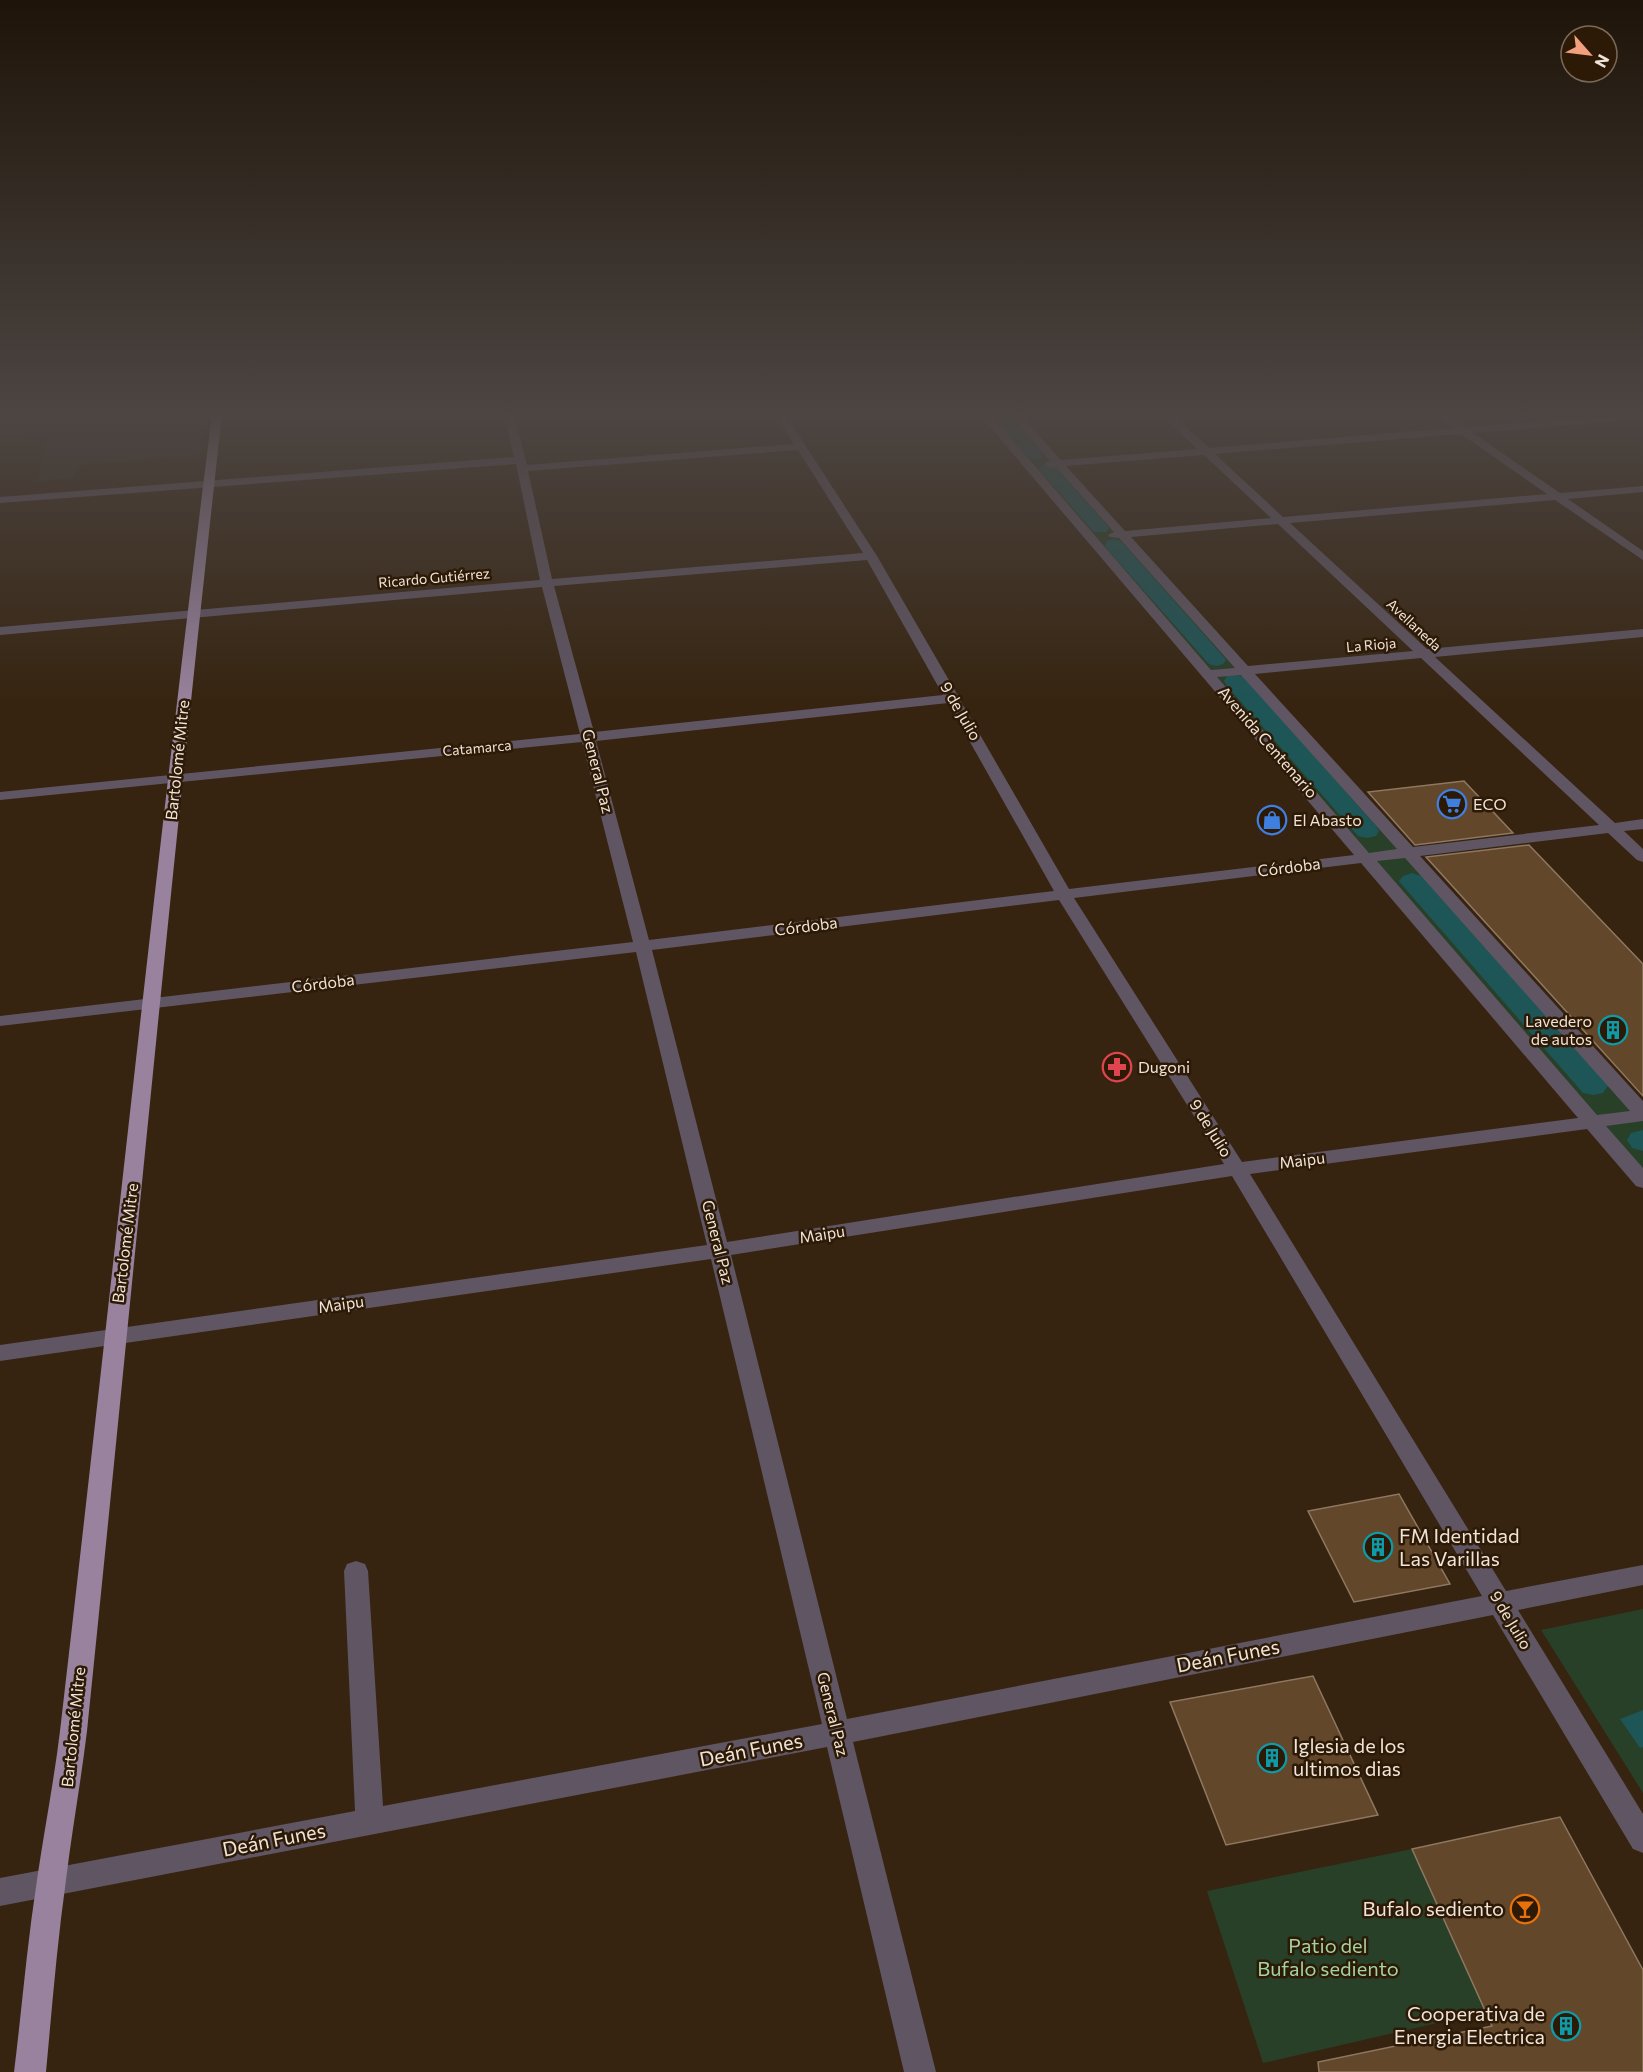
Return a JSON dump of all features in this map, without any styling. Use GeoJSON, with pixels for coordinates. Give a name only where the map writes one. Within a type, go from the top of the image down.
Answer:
{"type":"FeatureCollection","features":[{"type":"Feature","properties":{"kind":"main road","name":"Bartolomé Mitre"},"geometry":{"type":"LineString","coordinates":[[30,2072],[51,1881],[68,1779],[114,1336],[153,1002],[174,777],[206,511]]}},
{"type":"Feature","properties":{"kind":"street","name":"General Paz"},"geometry":{"type":"LineString","coordinates":[[532,511],[547,583],[590,737],[720,1250],[920,2072]]}},
{"type":"Feature","properties":{"kind":"street","name":"9 de Julio"},"geometry":{"type":"LineString","coordinates":[[841,511],[955,698],[1065,895],[1237,1169],[1643,1840]]}},
{"type":"Feature","properties":{"kind":"street","name":"Avenida Centenario"},"geometry":{"type":"LineString","coordinates":[[1068,511],[1643,1181]]}},
{"type":"Feature","properties":{"kind":"street","name":"Avenida Centenario"},"geometry":{"type":"LineString","coordinates":[[1101,511],[1643,1114]]}},
{"type":"Feature","properties":{"kind":"street","name":"Avellaneda"},"geometry":{"type":"LineString","coordinates":[[1270,511],[1643,857]]}},
{"type":"Feature","properties":{"kind":"street"},"geometry":{"type":"LineString","coordinates":[[1091,537],[1400,511]]}},
{"type":"Feature","properties":{"kind":"street"},"geometry":{"type":"LineString","coordinates":[[1577,511],[1643,556]]}},
{"type":"Feature","properties":{"kind":"street","name":"Ricardo Gutiérrez"},"geometry":{"type":"LineString","coordinates":[[0,631],[871,556]]}},
{"type":"Feature","properties":{"kind":"street","name":"La Rioja"},"geometry":{"type":"LineString","coordinates":[[1209,674],[1425,656],[1643,633]]}},
{"type":"Feature","properties":{"kind":"street","name":"Catamarca"},"geometry":{"type":"LineString","coordinates":[[0,796],[955,698]]}},
{"type":"Feature","properties":{"kind":"street","name":"Córdoba"},"geometry":{"type":"LineString","coordinates":[[0,1021],[642,946],[1643,824]]}},
{"type":"Feature","properties":{"kind":"street","name":"Maipu"},"geometry":{"type":"LineString","coordinates":[[0,1353],[720,1250],[1237,1169],[1643,1114]]}},
{"type":"Feature","properties":{"kind":"street"},"geometry":{"type":"LineString","coordinates":[[356,1571],[370,1822]]}},
{"type":"Feature","properties":{"kind":"street","name":"Deán Funes"},"geometry":{"type":"LineString","coordinates":[[0,1892],[837,1733],[1643,1575]]}},
{"type":"Feature","properties":{"kind":"green space"},"geometry":{"type":"Polygon","coordinates":[[[1072,511],[1098,511],[1643,1118],[1643,1172],[1072,511]]]}},
{"type":"Feature","properties":{"kind":"green space"},"geometry":{"type":"Polygon","coordinates":[[[1643,1609],[1643,1793],[1541,1630],[1643,1609]]]}},
{"type":"Feature","properties":{"kind":"green space","name":"Patio del Bufalo sediento"},"geometry":{"type":"Polygon","coordinates":[[[1412,1849],[1485,2012],[1263,2063],[1207,1891],[1412,1849]]]}},
{"type":"Feature","properties":{"kind":"water"},"geometry":{"type":"Polygon","coordinates":[[[1643,1710],[1643,1747],[1640,1748],[1620,1719],[1643,1710]]]}},
{"type":"Feature","properties":{"kind":"building"},"geometry":{"type":"Polygon","coordinates":[[[1464,781],[1513,833],[1415,845],[1368,792],[1464,781]]]}},
{"type":"Feature","properties":{"kind":"building","name":"Lavedero de autos"},"geometry":{"type":"Polygon","coordinates":[[[1529,845],[1643,964],[1643,1096],[1426,857],[1529,845]]]}},
{"type":"Feature","properties":{"kind":"building","name":"FM Identidad Las Varillas"},"geometry":{"type":"Polygon","coordinates":[[[1399,1494],[1450,1584],[1354,1602],[1308,1511],[1399,1494]]]}},
{"type":"Feature","properties":{"kind":"building","name":"Iglesia de los ultimos dias"},"geometry":{"type":"Polygon","coordinates":[[[1313,1676],[1378,1815],[1226,1845],[1170,1702],[1313,1676]]]}},
{"type":"Feature","properties":{"kind":"building","name":"Bufalo sediento"},"geometry":{"type":"Polygon","coordinates":[[[1560,1817],[1643,1970],[1643,2072],[1319,2072],[1318,2062],[1492,2026],[1412,1849],[1560,1817]]]}},
{"type":"Feature","properties":{"kind":"waterway"},"geometry":{"type":"LineString","coordinates":[[1085,511],[1100,528]]}},
{"type":"Feature","properties":{"kind":"waterway"},"geometry":{"type":"LineString","coordinates":[[1114,545],[1216,660]]}},
{"type":"Feature","properties":{"kind":"waterway"},"geometry":{"type":"LineString","coordinates":[[1235,681],[1367,831]]}},
{"type":"Feature","properties":{"kind":"waterway"},"geometry":{"type":"LineString","coordinates":[[1412,881],[1593,1086]]}},
{"type":"Feature","properties":{"kind":"place","name":"ECO"},"geometry":{"type":"Point","coordinates":[1452,804]}},
{"type":"Feature","properties":{"kind":"place","name":"El Abasto"},"geometry":{"type":"Point","coordinates":[1272,820]}},
{"type":"Feature","properties":{"kind":"place","name":"Lavedero de autos"},"geometry":{"type":"Point","coordinates":[1613,1030]}},
{"type":"Feature","properties":{"kind":"place","name":"Dugoni"},"geometry":{"type":"Point","coordinates":[1117,1067]}},
{"type":"Feature","properties":{"kind":"place","name":"FM Identidad Las Varillas"},"geometry":{"type":"Point","coordinates":[1378,1547]}},
{"type":"Feature","properties":{"kind":"place","name":"Iglesia de los ultimos dias"},"geometry":{"type":"Point","coordinates":[1272,1758]}},
{"type":"Feature","properties":{"kind":"place","name":"Bufalo sediento"},"geometry":{"type":"Point","coordinates":[1525,1909]}},
{"type":"Feature","properties":{"kind":"place","name":"Cooperativa de Energia Electrica"},"geometry":{"type":"Point","coordinates":[1566,2026]}}]}
